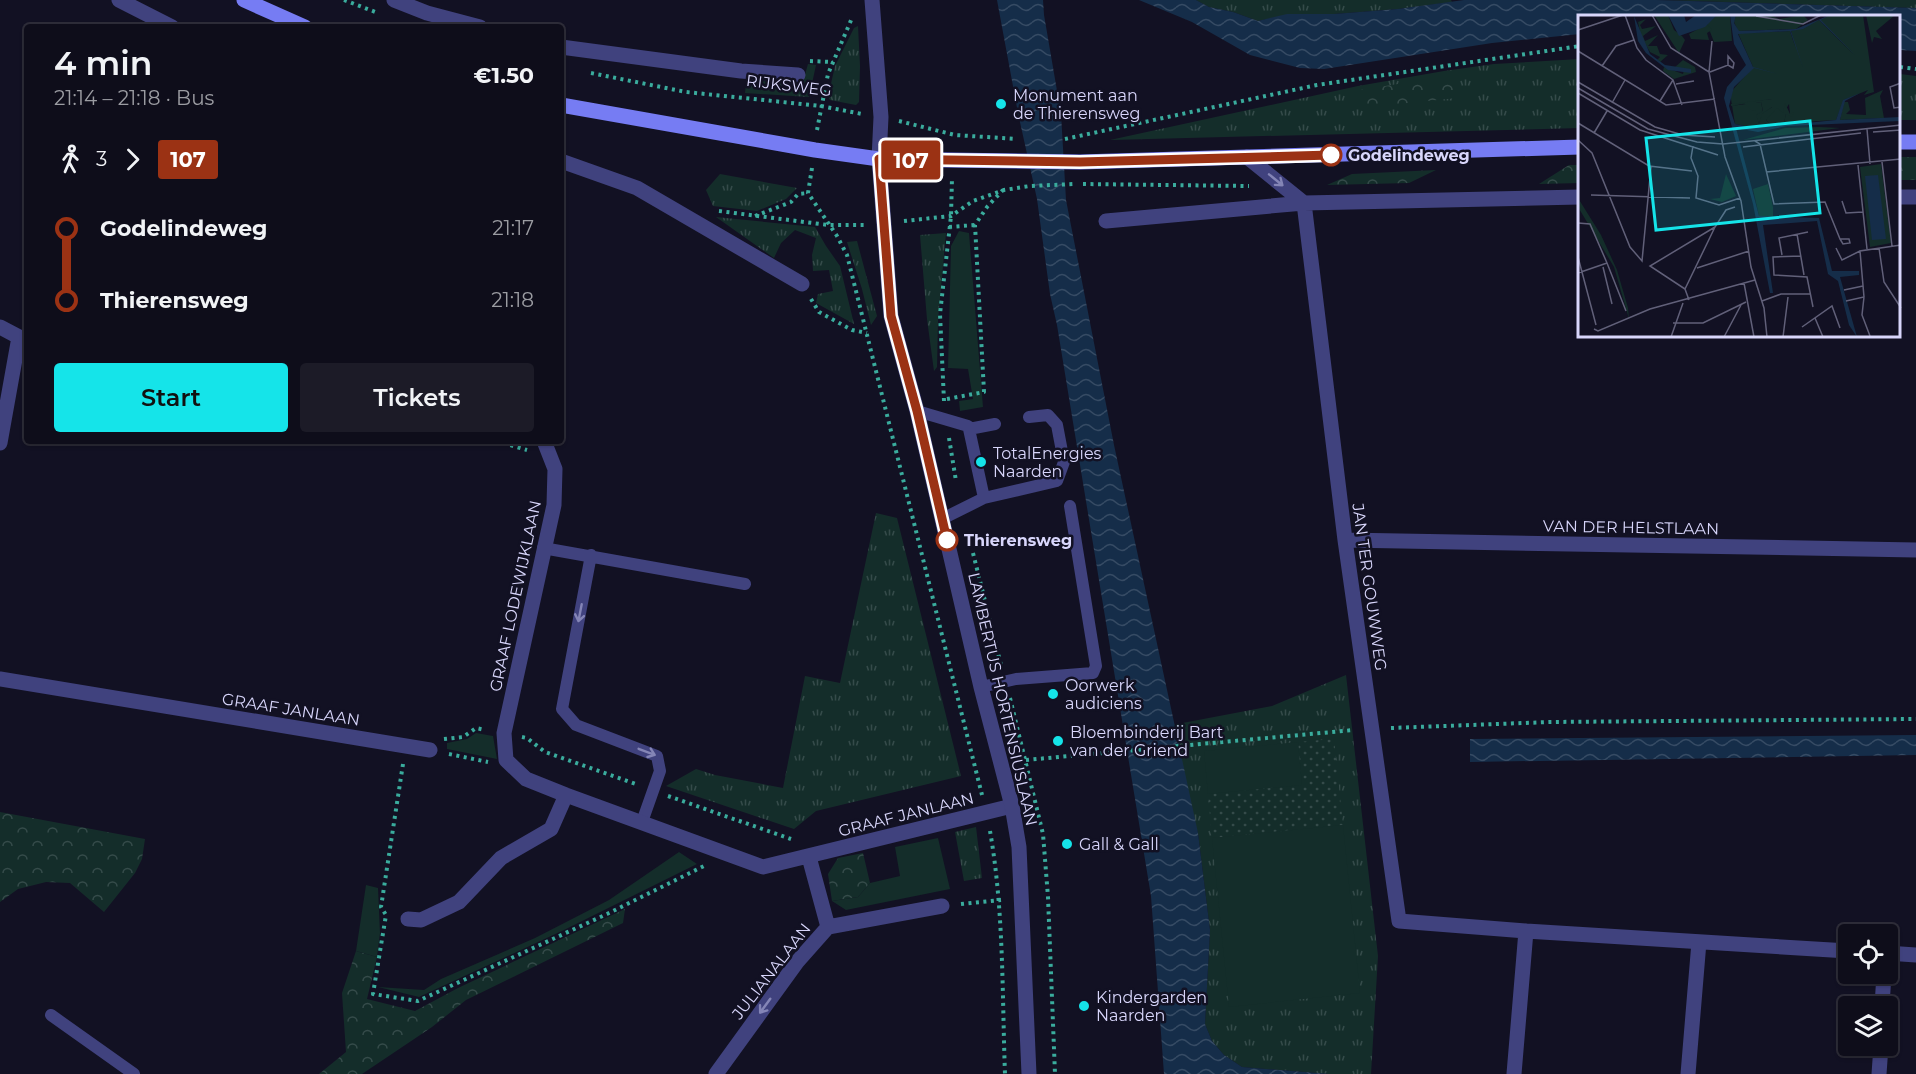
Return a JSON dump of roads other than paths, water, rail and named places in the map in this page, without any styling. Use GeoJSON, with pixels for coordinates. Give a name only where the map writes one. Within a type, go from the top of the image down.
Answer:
{"type":"FeatureCollection","features":[{"type":"Feature","properties":{"kind":"main road"},"geometry":{"type":"LineString","coordinates":[[244,0],[298,24]]}},
{"type":"Feature","properties":{"kind":"main road"},"geometry":{"type":"LineString","coordinates":[[564,106],[815,150],[879,159],[1080,162],[1578,147]]}},
{"type":"Feature","properties":{"kind":"street"},"geometry":{"type":"LineString","coordinates":[[119,0],[166,24]]}},
{"type":"Feature","properties":{"kind":"street"},"geometry":{"type":"LineString","coordinates":[[394,0],[469,24]]}},
{"type":"Feature","properties":{"kind":"street"},"geometry":{"type":"LineString","coordinates":[[872,0],[880,117],[879,159]]}},
{"type":"Feature","properties":{"kind":"street","name":"RIJKSWEG"},"geometry":{"type":"LineString","coordinates":[[564,47],[741,71],[798,75]]}},
{"type":"Feature","properties":{"kind":"street"},"geometry":{"type":"LineString","coordinates":[[1247,157],[1304,203]]}},
{"type":"Feature","properties":{"kind":"street","name":"LAMBERTUS HORTENSIUSLAAN"},"geometry":{"type":"LineString","coordinates":[[879,159],[891,316],[917,411],[981,687],[1012,806],[1019,847],[1029,1074]]}},
{"type":"Feature","properties":{"kind":"street"},"geometry":{"type":"LineString","coordinates":[[564,162],[637,188],[802,284]]}},
{"type":"Feature","properties":{"kind":"street"},"geometry":{"type":"LineString","coordinates":[[1106,221],[1304,203],[1578,197]]}},
{"type":"Feature","properties":{"kind":"street","name":"JAN TER GOUWWEG"},"geometry":{"type":"LineString","coordinates":[[1304,203],[1346,540],[1399,921],[1838,950]]}},
{"type":"Feature","properties":{"kind":"street"},"geometry":{"type":"LineString","coordinates":[[0,327],[23,338],[0,443]]}},
{"type":"Feature","properties":{"kind":"street","name":"GRAAF LODEWIJKLAAN"},"geometry":{"type":"LineString","coordinates":[[506,760],[504,733],[554,505],[555,469],[545,444]]}},
{"type":"Feature","properties":{"kind":"street","name":"VAN DER HELSTLAAN"},"geometry":{"type":"LineString","coordinates":[[1346,540],[1916,550]]}},
{"type":"Feature","properties":{"kind":"street","name":"GRAAF JANLAAN"},"geometry":{"type":"LineString","coordinates":[[0,679],[435,751]]}},
{"type":"Feature","properties":{"kind":"street","name":"GRAAF JANLAAN"},"geometry":{"type":"LineString","coordinates":[[506,760],[526,778],[566,795],[763,867],[1012,806]]}},
{"type":"Feature","properties":{"kind":"street"},"geometry":{"type":"LineString","coordinates":[[408,919],[421,920],[459,902],[501,858],[551,829],[566,795]]}},
{"type":"Feature","properties":{"kind":"street"},"geometry":{"type":"LineString","coordinates":[[809,857],[828,927]]}},
{"type":"Feature","properties":{"kind":"street","name":"JULIANALAAN"},"geometry":{"type":"LineString","coordinates":[[716,1074],[797,962],[828,927],[942,906]]}},
{"type":"Feature","properties":{"kind":"street"},"geometry":{"type":"LineString","coordinates":[[1514,1074],[1526,931]]}},
{"type":"Feature","properties":{"kind":"street"},"geometry":{"type":"LineString","coordinates":[[1688,1074],[1699,942]]}},
{"type":"Feature","properties":{"kind":"street"},"geometry":{"type":"LineString","coordinates":[[1898,954],[1916,955]]}},
{"type":"Feature","properties":{"kind":"street"},"geometry":{"type":"LineString","coordinates":[[1880,1074],[1881,1056]]}},
{"type":"Feature","properties":{"kind":"lane"},"geometry":{"type":"LineString","coordinates":[[917,411],[968,426],[984,498]]}},
{"type":"Feature","properties":{"kind":"lane"},"geometry":{"type":"LineString","coordinates":[[942,519],[984,498],[1057,481],[1064,462],[1056,425],[1047,415],[1029,417]]}},
{"type":"Feature","properties":{"kind":"lane"},"geometry":{"type":"LineString","coordinates":[[969,429],[995,424]]}},
{"type":"Feature","properties":{"kind":"lane"},"geometry":{"type":"LineString","coordinates":[[981,687],[1006,681],[1093,673],[1096,666],[1070,506]]}},
{"type":"Feature","properties":{"kind":"lane"},"geometry":{"type":"LineString","coordinates":[[543,548],[745,584]]}},
{"type":"Feature","properties":{"kind":"lane"},"geometry":{"type":"LineString","coordinates":[[591,555],[562,709],[576,725],[657,756],[660,771],[642,822]]}},
{"type":"Feature","properties":{"kind":"lane"},"geometry":{"type":"LineString","coordinates":[[51,1015],[134,1074]]}},
{"type":"Feature","properties":{"kind":"water"},"geometry":{"type":"Polygon","coordinates":[[[997,0],[1043,0],[1061,114],[1066,200],[1114,445],[1198,833],[1210,930],[1205,1024],[1212,1041],[1224,1055],[1242,1067],[1329,1074],[1164,1074],[1151,896],[1050,294],[1037,199],[997,0]]]}},
{"type":"Feature","properties":{"kind":"water"},"geometry":{"type":"Polygon","coordinates":[[[1139,0],[1196,0],[1209,7],[1258,21],[1287,14],[1334,14],[1398,9],[1464,0],[1656,0],[1916,8],[1916,51],[1901,50],[1901,15],[1578,15],[1578,34],[1492,43],[1324,69],[1300,68],[1250,55],[1192,22],[1139,0]]]}},
{"type":"Feature","properties":{"kind":"water"},"geometry":{"type":"Polygon","coordinates":[[[1916,735],[1916,755],[1470,762],[1470,739],[1916,735]]]}},
{"type":"Feature","properties":{"kind":"place","name":"Monument aan de Thierensweg"},"geometry":{"type":"Point","coordinates":[1001,104]}},
{"type":"Feature","properties":{"kind":"place","name":"Godelindeweg"},"geometry":{"type":"Point","coordinates":[1331,155]}},
{"type":"Feature","properties":{"kind":"place","name":"TotalEnergies Naarden"},"geometry":{"type":"Point","coordinates":[981,462]}},
{"type":"Feature","properties":{"kind":"place","name":"Thierensweg"},"geometry":{"type":"Point","coordinates":[947,540]}},
{"type":"Feature","properties":{"kind":"place","name":"Oorwerk audiciens"},"geometry":{"type":"Point","coordinates":[1053,694]}},
{"type":"Feature","properties":{"kind":"place","name":"Bloembinderij Bart van der Griend"},"geometry":{"type":"Point","coordinates":[1058,741]}},
{"type":"Feature","properties":{"kind":"place","name":"Gall & Gall"},"geometry":{"type":"Point","coordinates":[1067,844]}},
{"type":"Feature","properties":{"kind":"place","name":"Kindergarden Naarden"},"geometry":{"type":"Point","coordinates":[1084,1006]}}]}
